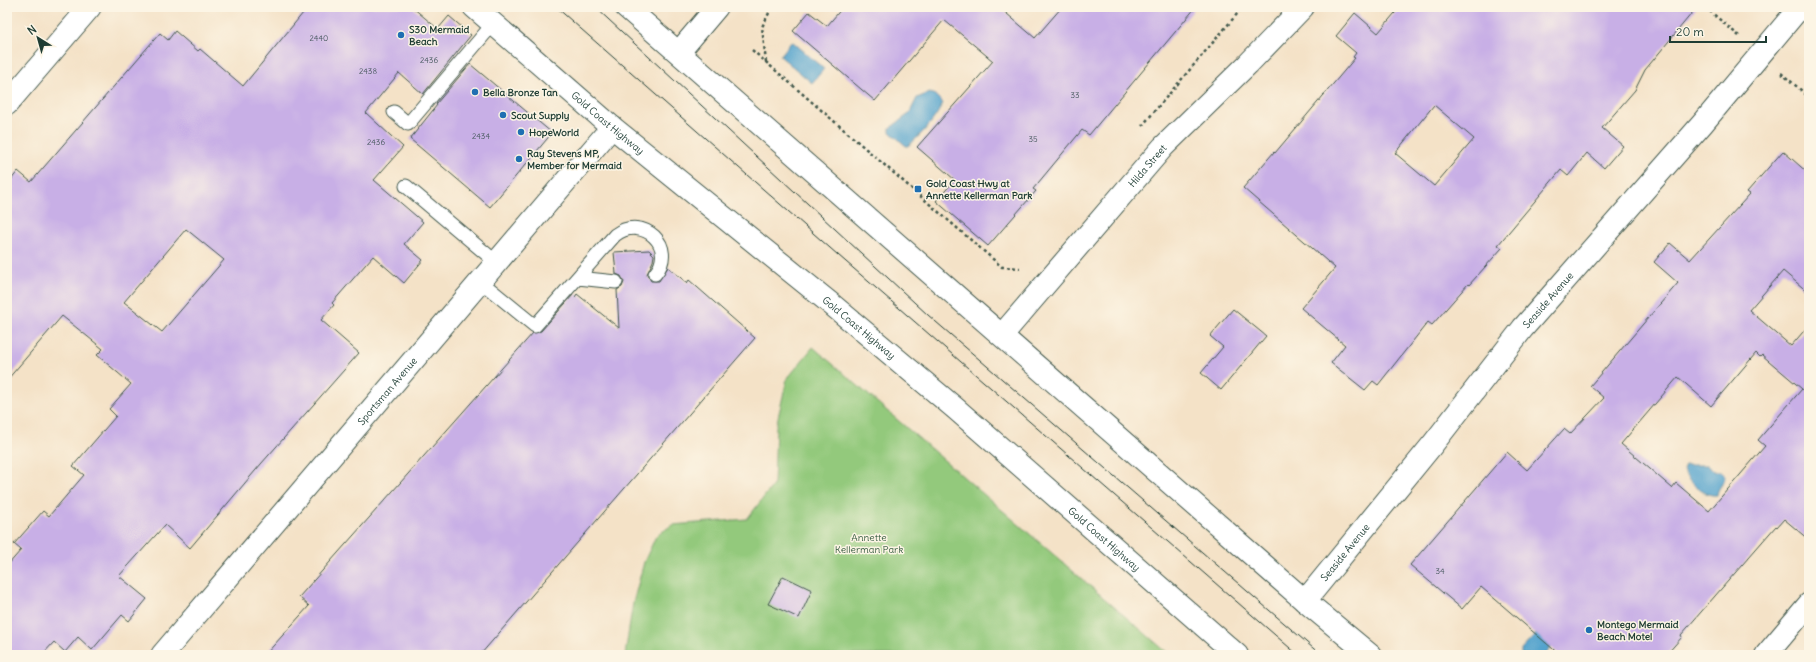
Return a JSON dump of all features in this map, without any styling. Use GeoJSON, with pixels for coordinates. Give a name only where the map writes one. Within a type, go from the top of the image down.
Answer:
{"type":"FeatureCollection","features":[{"type":"Feature","properties":{"kind":"main road"},"geometry":{"type":"LineString","coordinates":[[7,104],[90,7]]}},
{"type":"Feature","properties":{"kind":"main road","name":"Gold Coast Highway"},"geometry":{"type":"LineString","coordinates":[[474,7],[612,127],[830,303],[950,404],[1237,655]]}},
{"type":"Feature","properties":{"kind":"main road"},"geometry":{"type":"LineString","coordinates":[[626,7],[1305,601],[1370,655]]}},
{"type":"Feature","properties":{"kind":"main road"},"geometry":{"type":"LineString","coordinates":[[679,52],[717,7]]}},
{"type":"Feature","properties":{"kind":"main road","name":"Hilda Street"},"geometry":{"type":"LineString","coordinates":[[1002,335],[1163,147],[1248,64],[1303,7]]}},
{"type":"Feature","properties":{"kind":"main road","name":"Seaside Avenue"},"geometry":{"type":"LineString","coordinates":[[1305,601],[1433,444],[1523,328],[1703,123],[1800,7]]}},
{"type":"Feature","properties":{"kind":"main road","name":"Sportsman Avenue"},"geometry":{"type":"LineString","coordinates":[[162,655],[612,127]]}},
{"type":"Feature","properties":{"kind":"main road"},"geometry":{"type":"LineString","coordinates":[[1766,655],[1809,604]]}},
{"type":"Feature","properties":{"kind":"lane"},"geometry":{"type":"LineString","coordinates":[[394,112],[408,124],[493,24]]}},
{"type":"Feature","properties":{"kind":"lane"},"geometry":{"type":"LineString","coordinates":[[406,186],[496,262]]}},
{"type":"Feature","properties":{"kind":"lane"},"geometry":{"type":"LineString","coordinates":[[480,281],[535,326],[614,235],[629,228],[639,228],[648,231],[655,237],[660,245],[662,254],[661,264],[655,274]]}},
{"type":"Feature","properties":{"kind":"lane"},"geometry":{"type":"LineString","coordinates":[[578,278],[616,282]]}},
{"type":"Feature","properties":{"kind":"path"},"geometry":{"type":"LineString","coordinates":[[766,62],[762,27],[772,7]]}},
{"type":"Feature","properties":{"kind":"path"},"geometry":{"type":"LineString","coordinates":[[1136,132],[1243,7]]}},
{"type":"Feature","properties":{"kind":"path"},"geometry":{"type":"LineString","coordinates":[[752,50],[1002,268],[1019,269],[1024,263]]}},
{"type":"Feature","properties":{"kind":"green space","name":"Annette Kellerman Park"},"geometry":{"type":"Polygon","coordinates":[[[813,347],[1170,655],[625,655],[633,603],[644,562],[656,536],[672,525],[747,519],[774,484],[776,426],[787,379],[813,347]]]}},
{"type":"Feature","properties":{"kind":"water"},"geometry":{"type":"Polygon","coordinates":[[[792,41],[824,69],[812,83],[780,56],[792,41]]]}},
{"type":"Feature","properties":{"kind":"water"},"geometry":{"type":"Polygon","coordinates":[[[929,93],[934,94],[943,103],[924,131],[908,146],[906,146],[890,132],[890,128],[909,114],[917,98],[929,93]]]}},
{"type":"Feature","properties":{"kind":"water"},"geometry":{"type":"Polygon","coordinates":[[[1685,465],[1707,465],[1715,471],[1721,471],[1725,475],[1725,478],[1717,495],[1707,494],[1697,488],[1683,470],[1685,465]]]}},
{"type":"Feature","properties":{"kind":"water"},"geometry":{"type":"Polygon","coordinates":[[[1540,630],[1560,640],[1550,647],[1546,655],[1521,655],[1521,650],[1540,630]]]}},
{"type":"Feature","properties":{"kind":"building"},"geometry":{"type":"Polygon","coordinates":[[[308,7],[412,7],[438,29],[449,16],[471,35],[423,94],[399,73],[366,113],[403,147],[374,180],[423,222],[404,244],[423,260],[404,283],[373,256],[332,303],[334,305],[321,320],[359,353],[261,464],[190,548],[165,525],[119,576],[147,599],[129,621],[122,615],[92,650],[78,637],[65,652],[54,642],[42,655],[7,655],[7,566],[21,550],[14,544],[43,511],[49,516],[84,475],[73,466],[116,416],[109,409],[131,384],[97,355],[103,349],[62,316],[7,380],[7,185],[18,171],[31,182],[160,33],[168,40],[175,31],[198,51],[200,49],[243,86],[308,7]],[[186,229],[124,302],[162,332],[224,260],[186,229]]]}},
{"type":"Feature","properties":{"kind":"building"},"geometry":{"type":"Polygon","coordinates":[[[843,7],[999,7],[1035,38],[1062,7],[1196,7],[1089,135],[1082,130],[1033,189],[1036,191],[988,246],[936,201],[955,180],[917,147],[993,61],[944,20],[875,101],[793,31],[809,12],[827,26],[843,7]]]}},
{"type":"Feature","properties":{"kind":"building"},"geometry":{"type":"Polygon","coordinates":[[[1400,7],[1697,7],[1645,70],[1635,90],[1602,128],[1623,146],[1604,168],[1587,153],[1568,176],[1561,170],[1498,245],[1502,248],[1432,325],[1428,322],[1378,385],[1373,381],[1365,390],[1331,363],[1345,345],[1301,308],[1335,268],[1243,188],[1274,152],[1275,153],[1355,58],[1353,57],[1356,53],[1336,36],[1355,13],[1378,33],[1400,7]],[[1434,105],[1395,153],[1434,186],[1474,139],[1434,105]]]}},
{"type":"Feature","properties":{"kind":"building"},"geometry":{"type":"Polygon","coordinates":[[[470,64],[552,133],[490,207],[410,139],[437,105],[436,104],[470,64]]]}},
{"type":"Feature","properties":{"kind":"building"},"geometry":{"type":"Polygon","coordinates":[[[1783,151],[1809,174],[1809,293],[1783,271],[1749,310],[1791,346],[1809,325],[1809,540],[1784,519],[1777,527],[1776,526],[1681,635],[1682,637],[1666,655],[1560,655],[1481,587],[1462,609],[1410,565],[1507,452],[1527,470],[1564,429],[1570,434],[1604,398],[1590,386],[1678,283],[1654,262],[1670,243],[1690,260],[1750,194],[1747,192],[1783,151]],[[1756,353],[1711,406],[1678,377],[1621,444],[1672,488],[1676,483],[1709,511],[1765,446],[1758,440],[1802,389],[1762,355],[1760,357],[1756,353]]]}},
{"type":"Feature","properties":{"kind":"building"},"geometry":{"type":"Polygon","coordinates":[[[649,250],[654,255],[647,274],[651,281],[659,281],[668,267],[687,283],[689,280],[755,338],[480,655],[265,655],[309,606],[299,597],[533,333],[541,331],[573,295],[575,297],[577,294],[619,328],[617,290],[622,287],[624,282],[621,276],[616,274],[614,252],[649,250]]]}},
{"type":"Feature","properties":{"kind":"building"},"geometry":{"type":"Polygon","coordinates":[[[1233,309],[1266,336],[1221,390],[1201,373],[1223,347],[1210,336],[1233,309]]]}},
{"type":"Feature","properties":{"kind":"building"},"geometry":{"type":"Polygon","coordinates":[[[783,576],[812,590],[799,618],[768,604],[783,576]]]}},
{"type":"Feature","properties":{"kind":"tram line"},"geometry":{"type":"LineString","coordinates":[[556,7],[838,255],[1298,655]]}},
{"type":"Feature","properties":{"kind":"tram line"},"geometry":{"type":"LineString","coordinates":[[595,7],[928,315],[1321,655]]}},
{"type":"Feature","properties":{"kind":"place","name":"S30 Mermaid Beach"},"geometry":{"type":"Point","coordinates":[401,35]}},
{"type":"Feature","properties":{"kind":"place","name":"Bella Bronze Tan"},"geometry":{"type":"Point","coordinates":[475,92]}},
{"type":"Feature","properties":{"kind":"place","name":"Scout Supply"},"geometry":{"type":"Point","coordinates":[503,115]}},
{"type":"Feature","properties":{"kind":"place","name":"HopeWorld"},"geometry":{"type":"Point","coordinates":[521,132]}},
{"type":"Feature","properties":{"kind":"place","name":"Ray Stevens MP, Member for Mermaid"},"geometry":{"type":"Point","coordinates":[519,159]}},
{"type":"Feature","properties":{"kind":"place","name":"Gold Coast Hwy at Annette Kellerman Park"},"geometry":{"type":"Point","coordinates":[918,189]}},
{"type":"Feature","properties":{"kind":"place","name":"Montego Mermaid Beach Motel"},"geometry":{"type":"Point","coordinates":[1589,630]}}]}
